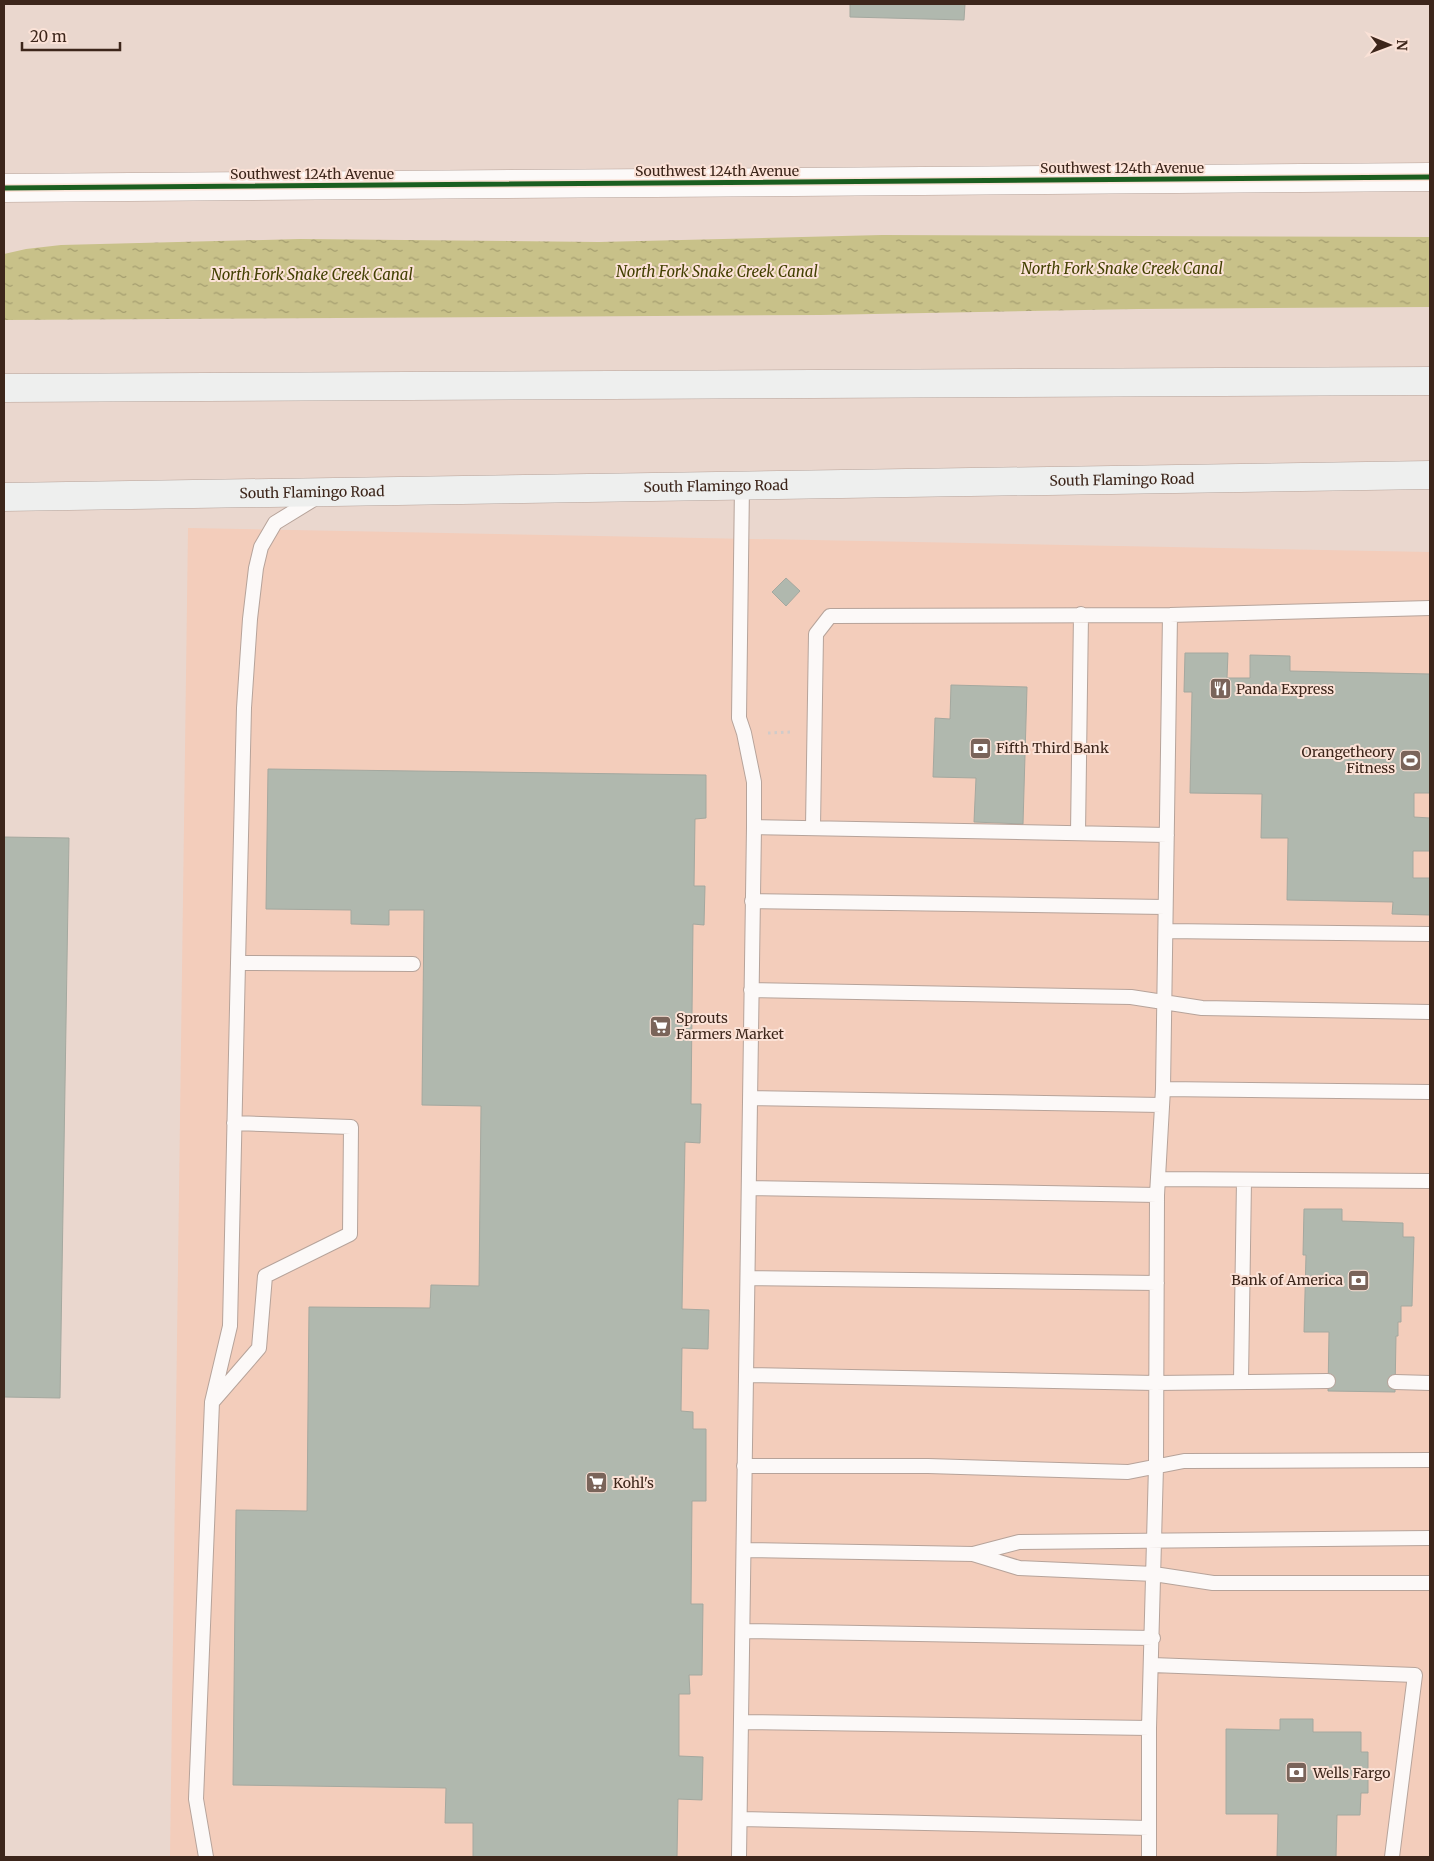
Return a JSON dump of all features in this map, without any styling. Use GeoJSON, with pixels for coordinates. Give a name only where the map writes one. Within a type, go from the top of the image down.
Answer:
{"type":"FeatureCollection","features":[{"type":"Feature","properties":{"kind":"main road"},"geometry":{"type":"LineString","coordinates":[[4,388],[1430,381]]}},
{"type":"Feature","properties":{"kind":"main road","name":"South Flamingo Road"},"geometry":{"type":"LineString","coordinates":[[4,496],[1430,475]]}},
{"type":"Feature","properties":{"kind":"street","name":"Southwest 124th Avenue"},"geometry":{"type":"LineString","coordinates":[[4,188],[1430,176]]}},
{"type":"Feature","properties":{"kind":"lane"},"geometry":{"type":"LineString","coordinates":[[739,1857],[754,827],[754,782],[739,718],[742,485]]}},
{"type":"Feature","properties":{"kind":"lane"},"geometry":{"type":"LineString","coordinates":[[206,1857],[196,1799],[212,1402],[230,1326],[244,708],[250,619],[256,568],[261,547],[275,523],[327,492]]}},
{"type":"Feature","properties":{"kind":"lane"},"geometry":{"type":"LineString","coordinates":[[813,828],[816,634],[830,616],[1170,615],[1430,608]]}},
{"type":"Feature","properties":{"kind":"lane"},"geometry":{"type":"LineString","coordinates":[[1078,833],[1081,614]]}},
{"type":"Feature","properties":{"kind":"lane"},"geometry":{"type":"LineString","coordinates":[[1149,1857],[1149,1728],[1153,1638],[1156,1466],[1157,1195],[1163,1089],[1170,615]]}},
{"type":"Feature","properties":{"kind":"lane"},"geometry":{"type":"LineString","coordinates":[[754,827],[1167,835]]}},
{"type":"Feature","properties":{"kind":"lane"},"geometry":{"type":"LineString","coordinates":[[752,901],[1165,907]]}},
{"type":"Feature","properties":{"kind":"lane"},"geometry":{"type":"LineString","coordinates":[[1166,931],[1430,934]]}},
{"type":"Feature","properties":{"kind":"lane"},"geometry":{"type":"LineString","coordinates":[[238,964],[413,964]]}},
{"type":"Feature","properties":{"kind":"lane"},"geometry":{"type":"LineString","coordinates":[[751,990],[1131,997],[1202,1008],[1430,1012]]}},
{"type":"Feature","properties":{"kind":"lane"},"geometry":{"type":"LineString","coordinates":[[1163,1089],[1430,1092]]}},
{"type":"Feature","properties":{"kind":"lane"},"geometry":{"type":"LineString","coordinates":[[750,1098],[1161,1105]]}},
{"type":"Feature","properties":{"kind":"lane"},"geometry":{"type":"LineString","coordinates":[[212,1402],[259,1348],[265,1276],[350,1234],[352,1127],[234,1123]]}},
{"type":"Feature","properties":{"kind":"lane"},"geometry":{"type":"LineString","coordinates":[[1158,1179],[1430,1181]]}},
{"type":"Feature","properties":{"kind":"lane"},"geometry":{"type":"LineString","coordinates":[[1241,1381],[1244,1180]]}},
{"type":"Feature","properties":{"kind":"lane"},"geometry":{"type":"LineString","coordinates":[[749,1188],[1157,1195]]}},
{"type":"Feature","properties":{"kind":"lane"},"geometry":{"type":"LineString","coordinates":[[748,1278],[1157,1283]]}},
{"type":"Feature","properties":{"kind":"lane"},"geometry":{"type":"LineString","coordinates":[[746,1375],[1156,1383],[1241,1381],[1328,1382]]}},
{"type":"Feature","properties":{"kind":"lane"},"geometry":{"type":"LineString","coordinates":[[1395,1382],[1430,1383]]}},
{"type":"Feature","properties":{"kind":"lane"},"geometry":{"type":"LineString","coordinates":[[744,1466],[928,1466],[1128,1472],[1184,1461],[1430,1460]]}},
{"type":"Feature","properties":{"kind":"lane"},"geometry":{"type":"LineString","coordinates":[[744,1550],[973,1554],[1019,1542],[1430,1538]]}},
{"type":"Feature","properties":{"kind":"lane"},"geometry":{"type":"LineString","coordinates":[[973,1554],[1019,1568],[1154,1574],[1213,1583],[1430,1583]]}},
{"type":"Feature","properties":{"kind":"lane"},"geometry":{"type":"LineString","coordinates":[[743,1632],[1153,1638]]}},
{"type":"Feature","properties":{"kind":"lane"},"geometry":{"type":"LineString","coordinates":[[1152,1665],[1416,1675],[1392,1857]]}},
{"type":"Feature","properties":{"kind":"lane"},"geometry":{"type":"LineString","coordinates":[[741,1722],[1149,1728]]}},
{"type":"Feature","properties":{"kind":"lane"},"geometry":{"type":"LineString","coordinates":[[740,1819],[1149,1828]]}},
{"type":"Feature","properties":{"kind":"path"},"geometry":{"type":"LineString","coordinates":[[744,733],[814,732]]}},
{"type":"Feature","properties":{"kind":"shaded area"},"geometry":{"type":"Polygon","coordinates":[[[188,528],[1430,552],[1430,1857],[170,1857],[188,528]]]}},
{"type":"Feature","properties":{"kind":"water","name":"North Fork Snake Creek Canal"},"geometry":{"type":"Polygon","coordinates":[[[882,235],[1430,237],[1430,307],[1139,309],[821,315],[4,320],[4,254],[26,249],[61,245],[300,239],[599,242],[882,235]]]}},
{"type":"Feature","properties":{"kind":"building"},"geometry":{"type":"Polygon","coordinates":[[[850,4],[965,4],[964,20],[850,17],[850,4]]]}},
{"type":"Feature","properties":{"kind":"building"},"geometry":{"type":"Polygon","coordinates":[[[786,578],[800,591],[786,606],[772,592],[786,578]]]}},
{"type":"Feature","properties":{"kind":"building"},"geometry":{"type":"Polygon","coordinates":[[[1185,653],[1228,653],[1227,678],[1250,678],[1250,655],[1290,656],[1290,671],[1430,674],[1430,793],[1414,793],[1414,817],[1430,818],[1430,851],[1413,851],[1413,878],[1430,878],[1430,915],[1392,914],[1393,902],[1287,900],[1288,838],[1261,838],[1262,794],[1190,793],[1192,692],[1184,692],[1185,653]]]}},
{"type":"Feature","properties":{"kind":"building","name":"Fifth Third Bank"},"geometry":{"type":"Polygon","coordinates":[[[951,685],[1027,687],[1023,824],[974,822],[976,778],[933,777],[935,718],[950,719],[951,685]]]}},
{"type":"Feature","properties":{"kind":"building"},"geometry":{"type":"Polygon","coordinates":[[[268,769],[706,775],[706,818],[695,819],[694,886],[705,886],[704,925],[693,924],[691,1104],[701,1104],[700,1143],[685,1142],[682,1309],[709,1310],[708,1349],[682,1348],[681,1411],[693,1412],[693,1429],[706,1429],[706,1501],[692,1501],[691,1604],[703,1604],[702,1675],[689,1675],[690,1694],[679,1694],[679,1756],[703,1757],[702,1800],[678,1799],[677,1857],[473,1857],[473,1823],[445,1823],[446,1788],[233,1785],[236,1510],[307,1511],[309,1307],[430,1308],[431,1285],[479,1286],[481,1106],[422,1105],[424,910],[389,910],[389,925],[351,924],[351,910],[266,909],[268,769]]]}},
{"type":"Feature","properties":{"kind":"building"},"geometry":{"type":"Polygon","coordinates":[[[4,837],[69,838],[60,1398],[4,1397],[4,837]]]}},
{"type":"Feature","properties":{"kind":"building","name":"Bank of America"},"geometry":{"type":"Polygon","coordinates":[[[1304,1209],[1342,1209],[1342,1221],[1403,1223],[1403,1237],[1414,1237],[1412,1306],[1401,1306],[1401,1322],[1398,1322],[1398,1336],[1396,1336],[1395,1392],[1328,1391],[1329,1332],[1304,1332],[1306,1255],[1303,1255],[1304,1209]]]}},
{"type":"Feature","properties":{"kind":"building","name":"Wells Fargo"},"geometry":{"type":"Polygon","coordinates":[[[1280,1719],[1313,1719],[1313,1732],[1361,1732],[1361,1752],[1368,1752],[1368,1793],[1361,1793],[1360,1815],[1337,1815],[1336,1857],[1277,1857],[1278,1814],[1226,1814],[1226,1729],[1280,1730],[1280,1719]]]}},
{"type":"Feature","properties":{"kind":"cycle path"},"geometry":{"type":"LineString","coordinates":[[4,188],[1430,177]]}},
{"type":"Feature","properties":{"kind":"place","name":"Panda Express"},"geometry":{"type":"Point","coordinates":[1220,689]}},
{"type":"Feature","properties":{"kind":"place","name":"Fifth Third Bank"},"geometry":{"type":"Point","coordinates":[980,748]}},
{"type":"Feature","properties":{"kind":"place","name":"Orangetheory Fitness"},"geometry":{"type":"Point","coordinates":[1411,760]}},
{"type":"Feature","properties":{"kind":"place","name":"Sprouts Farmers Market"},"geometry":{"type":"Point","coordinates":[660,1026]}},
{"type":"Feature","properties":{"kind":"place","name":"Bank of America"},"geometry":{"type":"Point","coordinates":[1359,1280]}},
{"type":"Feature","properties":{"kind":"place","name":"Kohl's"},"geometry":{"type":"Point","coordinates":[597,1483]}},
{"type":"Feature","properties":{"kind":"place","name":"Wells Fargo"},"geometry":{"type":"Point","coordinates":[1297,1773]}}]}
